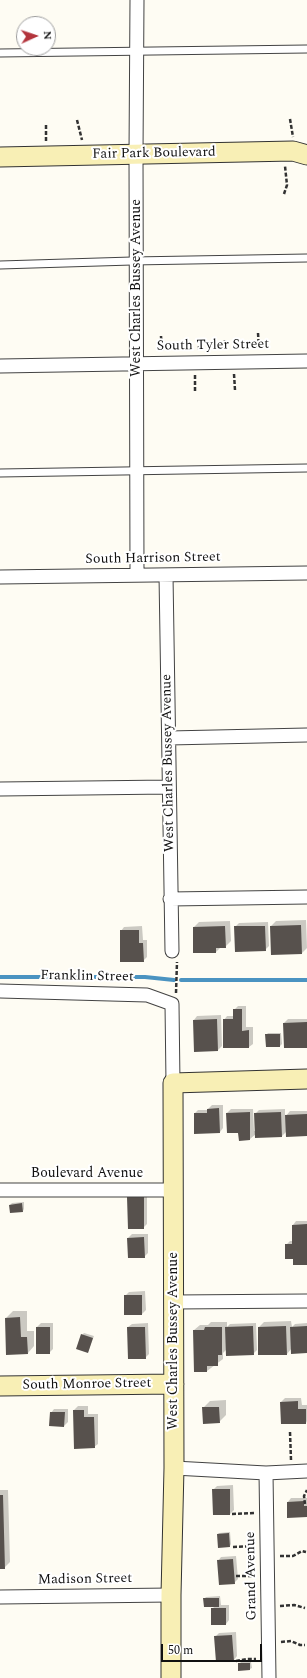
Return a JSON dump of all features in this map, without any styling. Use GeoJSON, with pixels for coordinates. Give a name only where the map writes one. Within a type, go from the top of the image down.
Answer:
{"type":"FeatureCollection","features":[{"type":"Feature","properties":{"kind":"street","name":"West Charles Bussey Avenue"},"geometry":{"type":"LineString","coordinates":[[137,0],[137,575]]}},
{"type":"Feature","properties":{"kind":"street","name":"Fair Park Boulevard"},"geometry":{"type":"LineString","coordinates":[[0,156],[293,151],[307,155]]}},
{"type":"Feature","properties":{"kind":"street","name":"South Tyler Street"},"geometry":{"type":"LineString","coordinates":[[0,366],[307,361]]}},
{"type":"Feature","properties":{"kind":"street","name":"South Harrison Street"},"geometry":{"type":"LineString","coordinates":[[0,577],[307,573]]}},
{"type":"Feature","properties":{"kind":"street","name":"West Charles Bussey Avenue"},"geometry":{"type":"LineString","coordinates":[[166,575],[172,951]]}},
{"type":"Feature","properties":{"kind":"street"},"geometry":{"type":"LineString","coordinates":[[168,738],[307,735]]}},
{"type":"Feature","properties":{"kind":"street"},"geometry":{"type":"LineString","coordinates":[[0,789],[169,787]]}},
{"type":"Feature","properties":{"kind":"street"},"geometry":{"type":"LineString","coordinates":[[170,899],[307,897]]}},
{"type":"Feature","properties":{"kind":"street","name":"Franklin Street"},"geometry":{"type":"LineString","coordinates":[[0,991],[147,995],[172,1004]]}},
{"type":"Feature","properties":{"kind":"street","name":"West Charles Bussey Avenue"},"geometry":{"type":"LineString","coordinates":[[171,1678],[174,1468],[172,1004]]}},
{"type":"Feature","properties":{"kind":"street"},"geometry":{"type":"LineString","coordinates":[[173,1083],[307,1079]]}},
{"type":"Feature","properties":{"kind":"street","name":"Boulevard Avenue"},"geometry":{"type":"LineString","coordinates":[[0,1190],[174,1190]]}},
{"type":"Feature","properties":{"kind":"street"},"geometry":{"type":"LineString","coordinates":[[174,1302],[307,1302]]}},
{"type":"Feature","properties":{"kind":"street","name":"South Monroe Street"},"geometry":{"type":"LineString","coordinates":[[0,1386],[174,1384]]}},
{"type":"Feature","properties":{"kind":"street"},"geometry":{"type":"LineString","coordinates":[[174,1468],[266,1473],[307,1471]]}},
{"type":"Feature","properties":{"kind":"street","name":"Grand Avenue"},"geometry":{"type":"LineString","coordinates":[[266,1473],[268,1678]]}},
{"type":"Feature","properties":{"kind":"street","name":"Madison Street"},"geometry":{"type":"LineString","coordinates":[[0,1597],[171,1595]]}},
{"type":"Feature","properties":{"kind":"lane"},"geometry":{"type":"LineString","coordinates":[[0,53],[307,49]]}},
{"type":"Feature","properties":{"kind":"lane"},"geometry":{"type":"LineString","coordinates":[[0,265],[307,258]]}},
{"type":"Feature","properties":{"kind":"lane"},"geometry":{"type":"LineString","coordinates":[[0,473],[307,468]]}},
{"type":"Feature","properties":{"kind":"path"},"geometry":{"type":"LineString","coordinates":[[77,120],[82,138],[82,155]]}},
{"type":"Feature","properties":{"kind":"path"},"geometry":{"type":"LineString","coordinates":[[284,194],[287,185],[285,152]]}},
{"type":"Feature","properties":{"kind":"path"},"geometry":{"type":"LineString","coordinates":[[176,985],[177,973]]}},
{"type":"Feature","properties":{"kind":"path"},"geometry":{"type":"LineString","coordinates":[[290,1432],[291,1472]]}},
{"type":"Feature","properties":{"kind":"path"},"geometry":{"type":"LineString","coordinates":[[305,1504],[306,1500],[304,1496],[307,1490]]}},
{"type":"Feature","properties":{"kind":"path"},"geometry":{"type":"LineString","coordinates":[[232,1514],[267,1513]]}},
{"type":"Feature","properties":{"kind":"path"},"geometry":{"type":"LineString","coordinates":[[233,1547],[293,1556],[302,1551],[306,1552]]}},
{"type":"Feature","properties":{"kind":"path"},"geometry":{"type":"LineString","coordinates":[[236,1576],[267,1576]]}},
{"type":"Feature","properties":{"kind":"path"},"geometry":{"type":"LineString","coordinates":[[268,1607],[294,1605],[305,1608]]}},
{"type":"Feature","properties":{"kind":"path"},"geometry":{"type":"LineString","coordinates":[[268,1643],[291,1641],[300,1646],[305,1645]]}},
{"type":"Feature","properties":{"kind":"path"},"geometry":{"type":"LineString","coordinates":[[236,1661],[247,1659],[268,1660]]}},
{"type":"Feature","properties":{"kind":"building"},"geometry":{"type":"Polygon","coordinates":[[[301,925],[302,954],[271,955],[270,926],[301,925]]]}},
{"type":"Feature","properties":{"kind":"building"},"geometry":{"type":"Polygon","coordinates":[[[225,926],[226,948],[216,948],[216,953],[193,953],[193,927],[225,926]]]}},
{"type":"Feature","properties":{"kind":"building"},"geometry":{"type":"Polygon","coordinates":[[[234,926],[265,926],[266,951],[235,952],[234,926]]]}},
{"type":"Feature","properties":{"kind":"building"},"geometry":{"type":"Polygon","coordinates":[[[120,930],[139,930],[139,943],[143,943],[144,962],[120,962],[120,930]]]}},
{"type":"Feature","properties":{"kind":"building"},"geometry":{"type":"Polygon","coordinates":[[[233,1009],[242,1009],[242,1031],[249,1030],[249,1048],[223,1048],[223,1019],[233,1019],[233,1009]]]}},
{"type":"Feature","properties":{"kind":"building"},"geometry":{"type":"Polygon","coordinates":[[[217,1019],[218,1051],[194,1052],[193,1020],[217,1019]]]}},
{"type":"Feature","properties":{"kind":"building"},"geometry":{"type":"Polygon","coordinates":[[[307,1022],[307,1048],[284,1048],[283,1023],[307,1022]]]}},
{"type":"Feature","properties":{"kind":"building"},"geometry":{"type":"Polygon","coordinates":[[[265,1034],[280,1034],[280,1047],[266,1047],[265,1034]]]}},
{"type":"Feature","properties":{"kind":"building"},"geometry":{"type":"Polygon","coordinates":[[[219,1108],[220,1133],[194,1134],[194,1113],[207,1113],[207,1109],[219,1108]]]}},
{"type":"Feature","properties":{"kind":"building"},"geometry":{"type":"Polygon","coordinates":[[[250,1112],[250,1140],[239,1141],[238,1133],[227,1133],[226,1113],[250,1112]]]}},
{"type":"Feature","properties":{"kind":"building"},"geometry":{"type":"Polygon","coordinates":[[[281,1112],[282,1137],[255,1138],[254,1113],[281,1112]]]}},
{"type":"Feature","properties":{"kind":"building"},"geometry":{"type":"Polygon","coordinates":[[[307,1114],[307,1136],[286,1137],[285,1115],[307,1114]]]}},
{"type":"Feature","properties":{"kind":"building"},"geometry":{"type":"Polygon","coordinates":[[[144,1196],[144,1229],[128,1229],[127,1197],[144,1196]]]}},
{"type":"Feature","properties":{"kind":"building"},"geometry":{"type":"Polygon","coordinates":[[[22,1203],[23,1212],[10,1213],[9,1205],[22,1203]]]}},
{"type":"Feature","properties":{"kind":"building"},"geometry":{"type":"Polygon","coordinates":[[[307,1224],[307,1265],[293,1265],[293,1259],[285,1259],[285,1244],[292,1244],[292,1225],[307,1224]]]}},
{"type":"Feature","properties":{"kind":"building"},"geometry":{"type":"Polygon","coordinates":[[[144,1237],[145,1258],[128,1258],[127,1238],[144,1237]]]}},
{"type":"Feature","properties":{"kind":"building"},"geometry":{"type":"Polygon","coordinates":[[[124,1295],[142,1295],[142,1315],[124,1315],[124,1295]]]}},
{"type":"Feature","properties":{"kind":"building"},"geometry":{"type":"Polygon","coordinates":[[[20,1317],[21,1337],[27,1337],[28,1354],[6,1355],[5,1318],[20,1317]]]}},
{"type":"Feature","properties":{"kind":"building"},"geometry":{"type":"Polygon","coordinates":[[[253,1326],[254,1355],[226,1356],[225,1327],[253,1326]]]}},
{"type":"Feature","properties":{"kind":"building"},"geometry":{"type":"Polygon","coordinates":[[[286,1326],[287,1355],[258,1355],[258,1327],[286,1326]]]}},
{"type":"Feature","properties":{"kind":"building"},"geometry":{"type":"Polygon","coordinates":[[[307,1326],[307,1353],[291,1354],[290,1327],[307,1326]]]}},
{"type":"Feature","properties":{"kind":"building"},"geometry":{"type":"Polygon","coordinates":[[[36,1327],[50,1327],[50,1354],[36,1354],[36,1327]]]}},
{"type":"Feature","properties":{"kind":"building"},"geometry":{"type":"Polygon","coordinates":[[[127,1327],[145,1327],[146,1359],[128,1359],[127,1327]]]}},
{"type":"Feature","properties":{"kind":"building"},"geometry":{"type":"Polygon","coordinates":[[[205,1327],[222,1327],[222,1355],[218,1355],[218,1366],[207,1366],[207,1372],[194,1372],[193,1330],[204,1330],[205,1327]]]}},
{"type":"Feature","properties":{"kind":"building"},"geometry":{"type":"Polygon","coordinates":[[[81,1334],[93,1338],[88,1353],[76,1349],[81,1334]]]}},
{"type":"Feature","properties":{"kind":"building"},"geometry":{"type":"Polygon","coordinates":[[[298,1401],[298,1409],[306,1409],[306,1424],[281,1424],[280,1402],[298,1401]]]}},
{"type":"Feature","properties":{"kind":"building"},"geometry":{"type":"Polygon","coordinates":[[[202,1407],[219,1407],[220,1423],[203,1424],[202,1407]]]}},
{"type":"Feature","properties":{"kind":"building"},"geometry":{"type":"Polygon","coordinates":[[[73,1410],[84,1410],[84,1417],[94,1417],[95,1448],[74,1449],[73,1410]]]}},
{"type":"Feature","properties":{"kind":"building"},"geometry":{"type":"Polygon","coordinates":[[[50,1412],[65,1412],[64,1427],[49,1426],[50,1412]]]}},
{"type":"Feature","properties":{"kind":"building"},"geometry":{"type":"Polygon","coordinates":[[[212,1489],[230,1489],[230,1515],[213,1515],[212,1489]]]}},
{"type":"Feature","properties":{"kind":"building"},"geometry":{"type":"Polygon","coordinates":[[[0,1495],[3,1495],[5,1569],[0,1569],[0,1495]]]}},
{"type":"Feature","properties":{"kind":"building"},"geometry":{"type":"Polygon","coordinates":[[[304,1501],[304,1506],[307,1506],[307,1517],[287,1518],[287,1502],[304,1501]]]}},
{"type":"Feature","properties":{"kind":"building"},"geometry":{"type":"Polygon","coordinates":[[[229,1533],[230,1547],[218,1548],[217,1534],[229,1533]]]}},
{"type":"Feature","properties":{"kind":"building"},"geometry":{"type":"Polygon","coordinates":[[[233,1559],[235,1584],[219,1585],[217,1560],[233,1559]]]}},
{"type":"Feature","properties":{"kind":"building"},"geometry":{"type":"Polygon","coordinates":[[[203,1598],[219,1598],[219,1607],[204,1607],[203,1598]]]}},
{"type":"Feature","properties":{"kind":"building"},"geometry":{"type":"Polygon","coordinates":[[[211,1608],[226,1608],[226,1625],[211,1625],[211,1608]]]}},
{"type":"Feature","properties":{"kind":"building"},"geometry":{"type":"Polygon","coordinates":[[[232,1635],[234,1661],[216,1662],[214,1636],[232,1635]]]}},
{"type":"Feature","properties":{"kind":"building"},"geometry":{"type":"Polygon","coordinates":[[[238,1663],[250,1663],[250,1670],[238,1671],[238,1663]]]}},
{"type":"Feature","properties":{"kind":"waterway"},"geometry":{"type":"LineString","coordinates":[[0,977],[145,977],[174,980]]}},
{"type":"Feature","properties":{"kind":"waterway"},"geometry":{"type":"LineString","coordinates":[[181,980],[307,980]]}}]}
